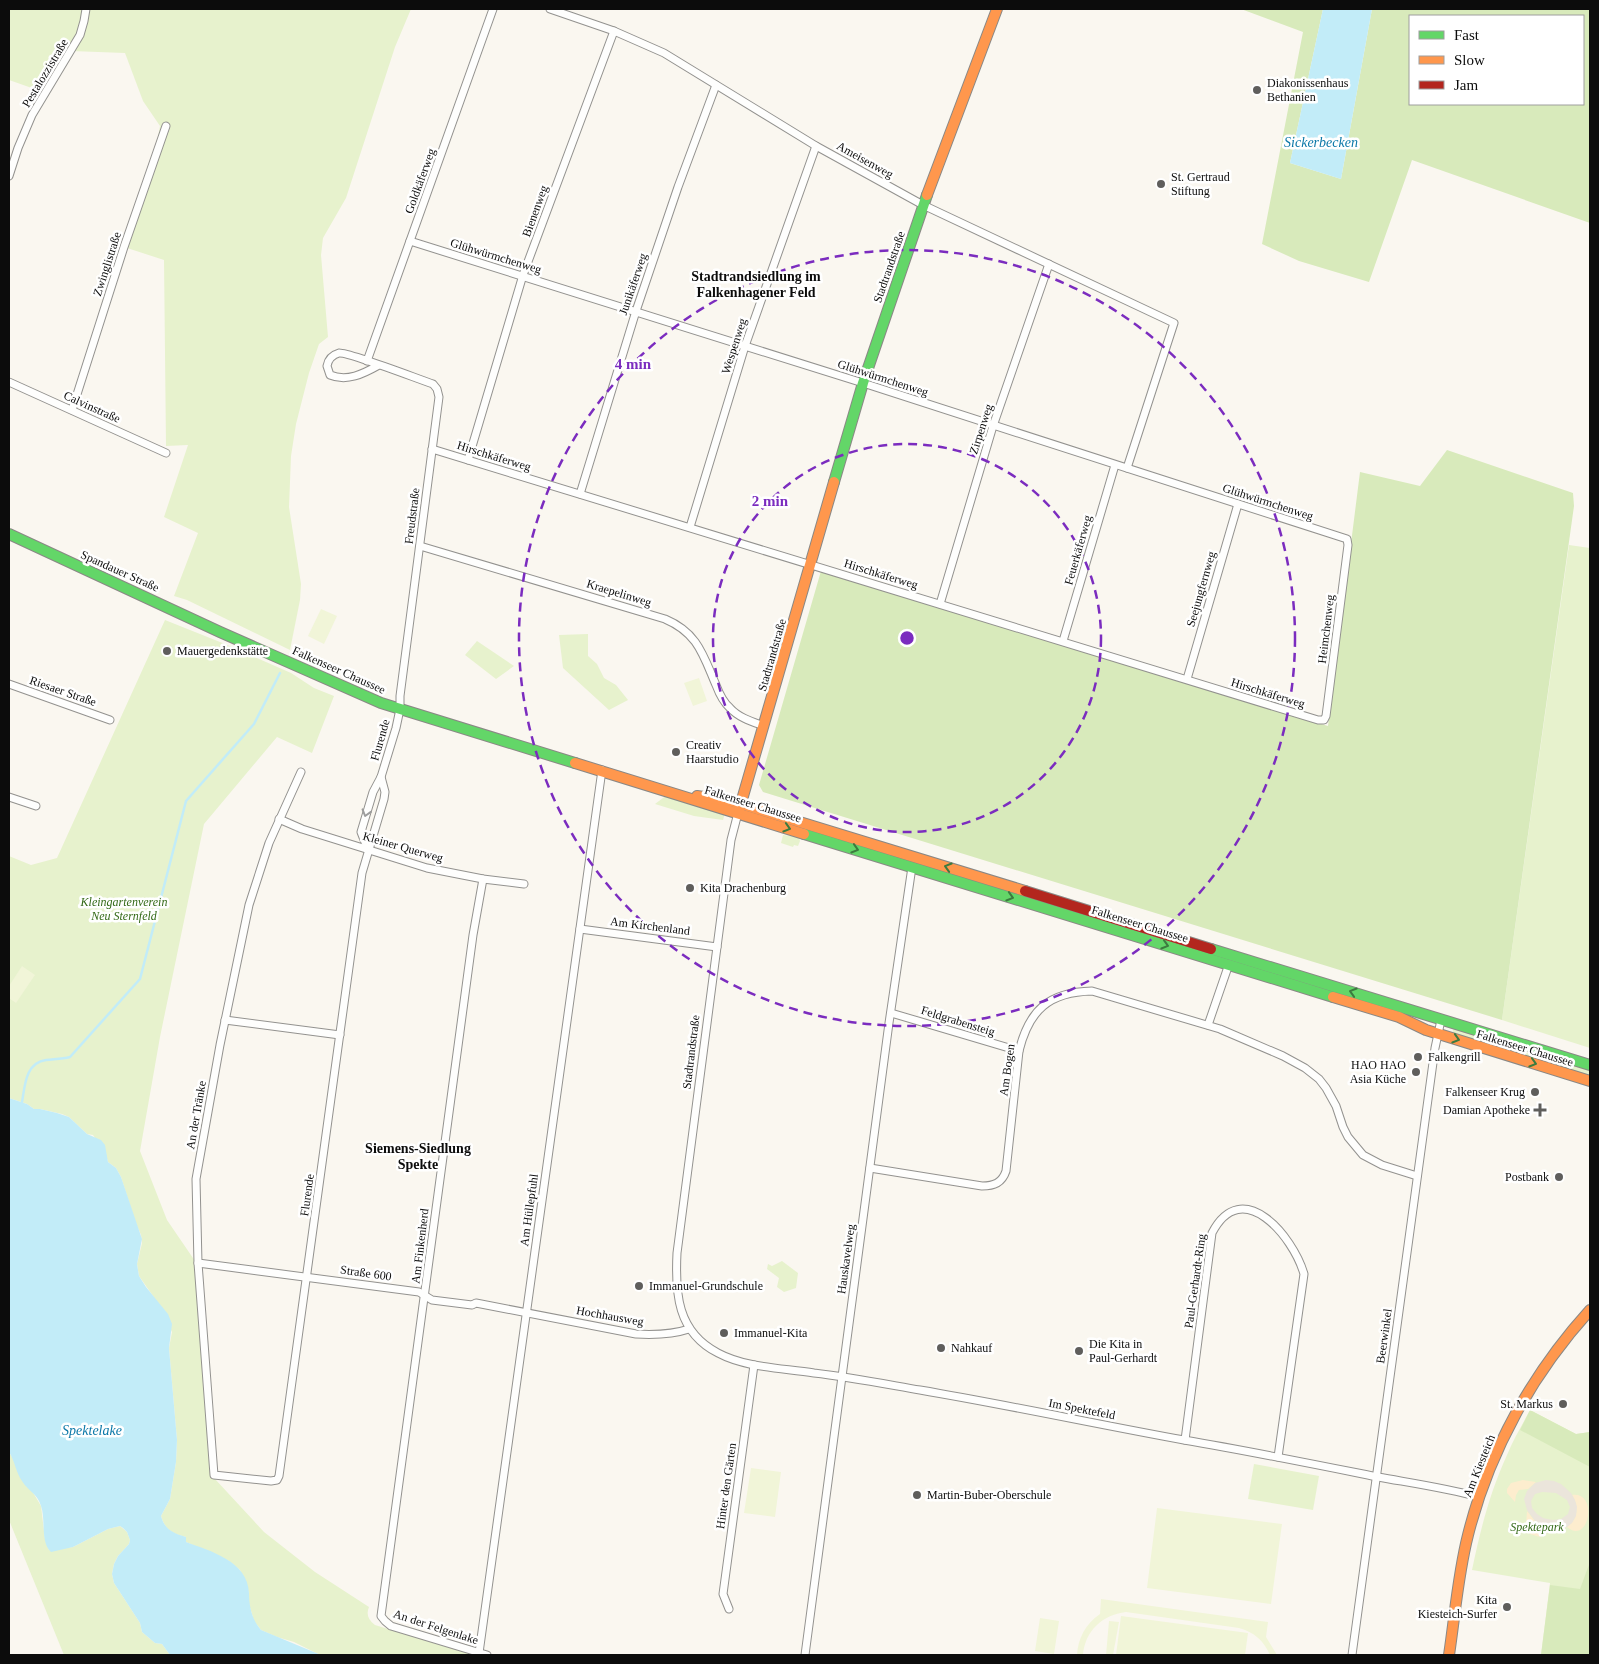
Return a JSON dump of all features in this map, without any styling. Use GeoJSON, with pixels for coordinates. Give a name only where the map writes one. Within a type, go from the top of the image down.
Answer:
{"type":"FeatureCollection","features":[{"type":"Feature","properties":{"kind":"main road","name":"Stadtrandstraße"},"geometry":{"type":"LineString","coordinates":[[739,808],[863,383],[923,205],[997,9]]}},
{"type":"Feature","properties":{"kind":"main road","name":"Spandauer Straße"},"geometry":{"type":"LineString","coordinates":[[9,534],[220,632]]}},
{"type":"Feature","properties":{"kind":"main road","name":"Falkenseer Chaussee"},"geometry":{"type":"LineString","coordinates":[[220,632],[367,698],[400,709],[681,795],[739,808],[1230,960],[1441,1020],[1590,1066]]}},
{"type":"Feature","properties":{"kind":"main road","name":"Falkenseer Chaussee"},"geometry":{"type":"LineString","coordinates":[[1230,960],[1399,1017],[1437,1034],[1590,1081]]}},
{"type":"Feature","properties":{"kind":"main road","name":"Am Kiesteich"},"geometry":{"type":"LineString","coordinates":[[1449,1655],[1468,1536],[1479,1497],[1505,1436],[1526,1396],[1553,1356],[1590,1310]]}},
{"type":"Feature","properties":{"kind":"street","name":"Pestalozzistraße"},"geometry":{"type":"LineString","coordinates":[[9,176],[18,148],[32,116],[80,36],[86,9]]}},
{"type":"Feature","properties":{"kind":"street","name":"Goldkäferweg"},"geometry":{"type":"LineString","coordinates":[[367,361],[493,9]]}},
{"type":"Feature","properties":{"kind":"street","name":"Ameisenweg"},"geometry":{"type":"LineString","coordinates":[[550,9],[614,31],[664,53],[816,146],[923,205],[1174,323],[1127,468]]}},
{"type":"Feature","properties":{"kind":"street","name":"Bienenweg"},"geometry":{"type":"LineString","coordinates":[[468,460],[523,276],[614,31]]}},
{"type":"Feature","properties":{"kind":"street","name":"Junikäferweg"},"geometry":{"type":"LineString","coordinates":[[580,494],[636,311],[678,187],[716,85]]}},
{"type":"Feature","properties":{"kind":"street","name":"Zwinglistraße"},"geometry":{"type":"LineString","coordinates":[[72,410],[124,247],[166,126]]}},
{"type":"Feature","properties":{"kind":"street","name":"Wespenweg"},"geometry":{"type":"LineString","coordinates":[[690,527],[745,346],[816,146]]}},
{"type":"Feature","properties":{"kind":"street","name":"Glühwürmchenweg"},"geometry":{"type":"LineString","coordinates":[[410,241],[863,383],[1347,539]]}},
{"type":"Feature","properties":{"kind":"street","name":"Zirpenweg"},"geometry":{"type":"LineString","coordinates":[[940,604],[993,426],[1049,264]]}},
{"type":"Feature","properties":{"kind":"street","name":"Freudstraße"},"geometry":{"type":"LineString","coordinates":[[378,366],[355,376],[338,378],[330,375],[327,366],[331,357],[343,353],[433,384],[437,389],[439,397],[400,696],[400,709]]}},
{"type":"Feature","properties":{"kind":"street","name":"Calvinstraße"},"geometry":{"type":"LineString","coordinates":[[9,382],[166,454]]}},
{"type":"Feature","properties":{"kind":"street","name":"Hirschkäferweg"},"geometry":{"type":"LineString","coordinates":[[432,449],[1318,720],[1324,720]]}},
{"type":"Feature","properties":{"kind":"street","name":"Feuerkäferweg"},"geometry":{"type":"LineString","coordinates":[[1063,641],[1115,465]]}},
{"type":"Feature","properties":{"kind":"street","name":"Seejungfernweg"},"geometry":{"type":"LineString","coordinates":[[1187,679],[1238,504]]}},
{"type":"Feature","properties":{"kind":"street","name":"Heimchenweg"},"geometry":{"type":"LineString","coordinates":[[1324,720],[1348,545],[1347,539]]}},
{"type":"Feature","properties":{"kind":"street","name":"Kraepelinweg"},"geometry":{"type":"LineString","coordinates":[[420,546],[678,624],[690,634],[699,646],[721,698],[730,709],[744,719],[764,726]]}},
{"type":"Feature","properties":{"kind":"street","name":"Riesaer Straße"},"geometry":{"type":"LineString","coordinates":[[9,684],[110,720]]}},
{"type":"Feature","properties":{"kind":"street","name":"Flurende"},"geometry":{"type":"LineString","coordinates":[[368,850],[361,832],[373,792],[381,777],[400,709]]}},
{"type":"Feature","properties":{"kind":"street","name":"Am Hüllepfuhl"},"geometry":{"type":"LineString","coordinates":[[483,1654],[527,1312],[602,770]]}},
{"type":"Feature","properties":{"kind":"street","name":"An der Tränke"},"geometry":{"type":"LineString","coordinates":[[214,1475],[198,1263],[196,1179],[225,1020],[249,905],[262,863],[279,819],[301,772]]}},
{"type":"Feature","properties":{"kind":"street","name":"Flurende"},"geometry":{"type":"LineString","coordinates":[[214,1475],[270,1482],[277,1480],[279,1476],[362,872],[384,799],[385,792],[381,777]]}},
{"type":"Feature","properties":{"kind":"street"},"geometry":{"type":"LineString","coordinates":[[9,797],[36,806]]}},
{"type":"Feature","properties":{"kind":"street","name":"Stadtrandstraße"},"geometry":{"type":"LineString","coordinates":[[689,1329],[681,1312],[678,1299],[677,1259],[731,840],[739,808]]}},
{"type":"Feature","properties":{"kind":"street","name":"Kleiner Querweg"},"geometry":{"type":"LineString","coordinates":[[279,819],[302,829],[427,868],[483,879],[524,884]]}},
{"type":"Feature","properties":{"kind":"street","name":"Hauskavelweg"},"geometry":{"type":"LineString","coordinates":[[805,1655],[891,1013],[914,862]]}},
{"type":"Feature","properties":{"kind":"street","name":"Am Finkenherd"},"geometry":{"type":"LineString","coordinates":[[381,1616],[419,1324],[425,1296],[472,945],[483,879]]}},
{"type":"Feature","properties":{"kind":"street","name":"Am Kirchenland"},"geometry":{"type":"LineString","coordinates":[[580,929],[717,947]]}},
{"type":"Feature","properties":{"kind":"street"},"geometry":{"type":"LineString","coordinates":[[1208,1025],[1230,960]]}},
{"type":"Feature","properties":{"kind":"street","name":"Am Bogen"},"geometry":{"type":"LineString","coordinates":[[870,1168],[982,1186],[990,1186],[1000,1182],[1006,1171],[1019,1051],[1024,1032],[1032,1018],[1043,1006],[1058,996],[1075,991],[1092,991],[1208,1025],[1257,1044],[1305,1068],[1319,1079],[1326,1088],[1336,1106],[1342,1127],[1348,1138],[1363,1154],[1382,1165],[1417,1176]]}},
{"type":"Feature","properties":{"kind":"street","name":"Feldgrabensteig"},"geometry":{"type":"LineString","coordinates":[[891,1013],[1019,1051]]}},
{"type":"Feature","properties":{"kind":"street"},"geometry":{"type":"LineString","coordinates":[[225,1020],[340,1035]]}},
{"type":"Feature","properties":{"kind":"street","name":"Beerwinkel"},"geometry":{"type":"LineString","coordinates":[[1352,1655],[1417,1176],[1437,1034],[1441,1020]]}},
{"type":"Feature","properties":{"kind":"street","name":"Paul-Gerhardt-Ring"},"geometry":{"type":"LineString","coordinates":[[1185,1440],[1212,1233],[1217,1224],[1226,1215],[1238,1210],[1248,1210],[1263,1216],[1273,1224],[1296,1252],[1304,1274],[1278,1457]]}},
{"type":"Feature","properties":{"kind":"street","name":"Straße 600"},"geometry":{"type":"LineString","coordinates":[[198,1263],[419,1292],[432,1300],[472,1305],[476,1303],[527,1312]]}},
{"type":"Feature","properties":{"kind":"street","name":"Hochhausweg"},"geometry":{"type":"LineString","coordinates":[[527,1312],[636,1334],[664,1334],[689,1329]]}},
{"type":"Feature","properties":{"kind":"street","name":"Im Spektefeld"},"geometry":{"type":"LineString","coordinates":[[689,1329],[717,1353],[754,1365],[843,1376],[981,1400],[1479,1497]]}},
{"type":"Feature","properties":{"kind":"street","name":"Hinter den Gärten"},"geometry":{"type":"LineString","coordinates":[[729,1608],[723,1594],[754,1365]]}},
{"type":"Feature","properties":{"kind":"street","name":"An der Felgenlake"},"geometry":{"type":"LineString","coordinates":[[381,1616],[391,1626],[483,1654]]}},
{"type":"Feature","properties":{"kind":"green space"},"geometry":{"type":"Polygon","coordinates":[[[9,9],[411,9],[395,47],[346,198],[323,238],[321,255],[328,337],[319,344],[309,373],[296,424],[291,456],[289,507],[301,584],[300,600],[290,650],[187,600],[174,596],[198,533],[164,517],[188,445],[166,446],[164,260],[124,247],[154,159],[160,126],[143,101],[125,53],[71,51],[46,93],[9,80],[9,9]]]}},
{"type":"Feature","properties":{"kind":"green space"},"geometry":{"type":"Polygon","coordinates":[[[1241,9],[1323,9],[1290,163],[1341,179],[1372,9],[1590,9],[1590,223],[1412,160],[1369,282],[1299,261],[1262,244],[1303,32],[1241,9]]]}},
{"type":"Feature","properties":{"kind":"green space"},"geometry":{"type":"Polygon","coordinates":[[[1447,450],[1573,493],[1574,506],[1502,1020],[763,792],[759,785],[821,571],[1328,726],[1360,472],[1420,486],[1447,450]]]}},
{"type":"Feature","properties":{"kind":"green space"},"geometry":{"type":"Polygon","coordinates":[[[1569,545],[1590,548],[1590,1048],[1502,1020],[1569,545]]]}},
{"type":"Feature","properties":{"kind":"green space"},"geometry":{"type":"Polygon","coordinates":[[[321,609],[337,616],[324,644],[308,636],[321,609]]]}},
{"type":"Feature","properties":{"kind":"green space","name":"Kleingartenverein Neu Sternfeld"},"geometry":{"type":"Polygon","coordinates":[[[165,620],[291,673],[314,688],[334,696],[312,753],[277,737],[204,824],[160,1037],[140,1151],[167,1220],[195,1261],[211,1478],[215,1479],[264,1532],[315,1572],[369,1607],[368,1617],[375,1625],[473,1655],[321,1655],[294,1642],[277,1637],[261,1630],[254,1621],[249,1604],[249,1593],[240,1570],[229,1561],[186,1542],[186,1537],[173,1533],[167,1528],[161,1516],[170,1499],[176,1462],[177,1440],[169,1348],[172,1332],[153,1296],[139,1276],[137,1264],[142,1243],[141,1235],[121,1177],[116,1168],[108,1162],[105,1152],[93,1135],[87,1134],[69,1117],[34,1109],[27,1104],[9,1098],[9,998],[16,1002],[9,986],[9,856],[31,865],[57,858],[165,620]]]}},
{"type":"Feature","properties":{"kind":"green space"},"geometry":{"type":"Polygon","coordinates":[[[588,634],[588,656],[597,664],[604,678],[616,685],[628,700],[609,710],[563,668],[559,635],[588,634]]]}},
{"type":"Feature","properties":{"kind":"green space"},"geometry":{"type":"Polygon","coordinates":[[[477,641],[514,666],[496,679],[465,655],[477,641]]]}},
{"type":"Feature","properties":{"kind":"green space"},"geometry":{"type":"Polygon","coordinates":[[[699,678],[707,701],[693,706],[684,683],[699,678]]]}},
{"type":"Feature","properties":{"kind":"green space"},"geometry":{"type":"Polygon","coordinates":[[[667,795],[725,813],[723,820],[694,816],[655,804],[667,795]]]}},
{"type":"Feature","properties":{"kind":"green space"},"geometry":{"type":"Polygon","coordinates":[[[783,835],[799,837],[798,846],[794,845],[793,847],[781,843],[783,835]]]}},
{"type":"Feature","properties":{"kind":"green space"},"geometry":{"type":"Polygon","coordinates":[[[22,966],[35,975],[16,1003],[9,998],[9,986],[22,966]]]}},
{"type":"Feature","properties":{"kind":"green space"},"geometry":{"type":"Polygon","coordinates":[[[1454,1028],[1590,1070],[1589,1076],[1452,1033],[1454,1028]]]}},
{"type":"Feature","properties":{"kind":"green space"},"geometry":{"type":"Polygon","coordinates":[[[782,1261],[798,1273],[796,1288],[784,1292],[777,1287],[779,1278],[767,1269],[768,1264],[772,1266],[782,1261]]]}},
{"type":"Feature","properties":{"kind":"green space","name":"Spektepark"},"geometry":{"type":"Polygon","coordinates":[[[1530,1410],[1576,1434],[1590,1432],[1590,1655],[1541,1655],[1550,1583],[1472,1570],[1482,1526],[1495,1483],[1512,1444],[1530,1410]]]}},
{"type":"Feature","properties":{"kind":"green space"},"geometry":{"type":"Polygon","coordinates":[[[1530,1410],[1576,1434],[1590,1432],[1590,1467],[1520,1430],[1530,1410]]]}},
{"type":"Feature","properties":{"kind":"green space"},"geometry":{"type":"Polygon","coordinates":[[[9,1452],[41,1506],[45,1539],[49,1550],[73,1547],[108,1529],[120,1526],[127,1532],[130,1540],[129,1544],[118,1556],[114,1564],[112,1574],[114,1583],[140,1623],[142,1632],[155,1643],[162,1644],[170,1655],[64,1655],[9,1520],[9,1452]]]}},
{"type":"Feature","properties":{"kind":"green space"},"geometry":{"type":"Polygon","coordinates":[[[1254,1464],[1319,1476],[1313,1510],[1248,1499],[1254,1464]]]}},
{"type":"Feature","properties":{"kind":"green space"},"geometry":{"type":"Polygon","coordinates":[[[751,1468],[781,1472],[775,1517],[744,1513],[751,1468]]]}},
{"type":"Feature","properties":{"kind":"green space"},"geometry":{"type":"Polygon","coordinates":[[[1157,1508],[1282,1524],[1271,1604],[1147,1588],[1157,1508]]]}},
{"type":"Feature","properties":{"kind":"green space"},"geometry":{"type":"Polygon","coordinates":[[[1590,1562],[1590,1655],[1541,1655],[1550,1585],[1580,1589],[1590,1562]]]}},
{"type":"Feature","properties":{"kind":"green space"},"geometry":{"type":"Polygon","coordinates":[[[1101,1599],[1268,1622],[1266,1637],[1277,1655],[1270,1655],[1265,1645],[1258,1638],[1239,1628],[1126,1612],[1109,1617],[1096,1626],[1087,1639],[1083,1655],[1077,1655],[1083,1632],[1090,1622],[1100,1614],[1101,1599]]]}},
{"type":"Feature","properties":{"kind":"green space"},"geometry":{"type":"Polygon","coordinates":[[[1121,1616],[1248,1633],[1245,1655],[1116,1655],[1121,1616]]]}},
{"type":"Feature","properties":{"kind":"green space"},"geometry":{"type":"Polygon","coordinates":[[[1040,1618],[1059,1621],[1054,1654],[1035,1651],[1040,1618]]]}},
{"type":"Feature","properties":{"kind":"green space"},"geometry":{"type":"Polygon","coordinates":[[[1109,1621],[1119,1622],[1113,1655],[1106,1655],[1109,1621]]]}},
{"type":"Feature","properties":{"kind":"sand"},"geometry":{"type":"Polygon","coordinates":[[[1523,1480],[1536,1482],[1528,1489],[1519,1490],[1515,1502],[1507,1493],[1507,1489],[1511,1483],[1523,1480]]]}},
{"type":"Feature","properties":{"kind":"sand"},"geometry":{"type":"Polygon","coordinates":[[[1572,1495],[1580,1496],[1586,1501],[1588,1508],[1588,1517],[1585,1524],[1581,1529],[1575,1531],[1567,1527],[1571,1524],[1576,1512],[1576,1504],[1572,1495]]]}},
{"type":"Feature","properties":{"kind":"sand"},"geometry":{"type":"Polygon","coordinates":[[[1527,1511],[1535,1521],[1552,1529],[1540,1537],[1530,1534],[1526,1526],[1527,1511]]]}},
{"type":"Feature","properties":{"kind":"shaded area"},"geometry":{"type":"Polygon","coordinates":[[[1546,1480],[1554,1481],[1561,1484],[1571,1493],[1577,1507],[1576,1516],[1572,1523],[1567,1527],[1557,1530],[1535,1521],[1527,1510],[1524,1499],[1527,1491],[1535,1483],[1546,1480]],[[1542,1492],[1535,1494],[1531,1501],[1532,1508],[1537,1514],[1543,1518],[1553,1520],[1561,1519],[1568,1514],[1570,1507],[1567,1500],[1556,1493],[1542,1492]]]}},
{"type":"Feature","properties":{"kind":"water","name":"Sickerbecken"},"geometry":{"type":"Polygon","coordinates":[[[1323,9],[1372,9],[1341,179],[1290,163],[1323,9]]]}},
{"type":"Feature","properties":{"kind":"water","name":"Spektelake"},"geometry":{"type":"Polygon","coordinates":[[[9,1098],[27,1104],[34,1109],[69,1117],[87,1134],[101,1140],[105,1145],[108,1162],[116,1168],[121,1177],[142,1239],[137,1264],[139,1276],[168,1314],[172,1324],[169,1348],[177,1440],[176,1462],[170,1499],[161,1516],[165,1525],[173,1532],[186,1537],[186,1542],[206,1549],[235,1565],[247,1582],[252,1613],[255,1622],[261,1630],[321,1655],[170,1655],[162,1644],[155,1643],[142,1632],[140,1623],[114,1583],[112,1574],[114,1564],[130,1540],[123,1528],[120,1526],[108,1529],[73,1547],[51,1552],[48,1548],[44,1537],[42,1512],[39,1502],[20,1478],[9,1452],[9,1098]]]}},
{"type":"Feature","properties":{"kind":"waterway"},"geometry":{"type":"LineString","coordinates":[[22,1102],[25,1082],[30,1070],[39,1062],[70,1057],[140,979],[186,801],[254,724],[280,673]]}},
{"type":"Feature","properties":{"kind":"traffic: fast"},"geometry":{"type":"LineString","coordinates":[[834,482],[863,383],[927,195]]}},
{"type":"Feature","properties":{"kind":"traffic: fast"},"geometry":{"type":"LineString","coordinates":[[9,534],[220,632],[381,703],[575,763]]}},
{"type":"Feature","properties":{"kind":"traffic: fast"},"geometry":{"type":"LineString","coordinates":[[804,834],[1333,997]]}},
{"type":"Feature","properties":{"kind":"traffic: fast"},"geometry":{"type":"LineString","coordinates":[[1211,949],[1590,1065]]}},
{"type":"Feature","properties":{"kind":"traffic: slow"},"geometry":{"type":"LineString","coordinates":[[927,195],[997,9]]}},
{"type":"Feature","properties":{"kind":"traffic: slow"},"geometry":{"type":"LineString","coordinates":[[739,810],[834,482]]}},
{"type":"Feature","properties":{"kind":"traffic: slow"},"geometry":{"type":"LineString","coordinates":[[575,763],[804,834]]}},
{"type":"Feature","properties":{"kind":"traffic: slow"},"geometry":{"type":"LineString","coordinates":[[697,796],[731,801],[1025,891]]}},
{"type":"Feature","properties":{"kind":"traffic: slow"},"geometry":{"type":"LineString","coordinates":[[1333,997],[1399,1017],[1426,1030],[1590,1081]]}},
{"type":"Feature","properties":{"kind":"traffic: slow"},"geometry":{"type":"LineString","coordinates":[[1449,1655],[1459,1580],[1468,1535],[1488,1473],[1515,1415],[1531,1387],[1549,1360],[1590,1310]]}},
{"type":"Feature","properties":{"kind":"traffic: jam"},"geometry":{"type":"LineString","coordinates":[[1025,891],[1211,949]]}},
{"type":"Feature","properties":{"kind":"place","name":"Diakonissenhaus Bethanien"},"geometry":{"type":"Point","coordinates":[1257,90]}},
{"type":"Feature","properties":{"kind":"place","name":"St. Gertraud Stiftung"},"geometry":{"type":"Point","coordinates":[1161,184]}},
{"type":"Feature","properties":{"kind":"place","name":"Mauergedenkstätte"},"geometry":{"type":"Point","coordinates":[167,651]}},
{"type":"Feature","properties":{"kind":"place","name":"Creativ Haarstudio"},"geometry":{"type":"Point","coordinates":[676,752]}},
{"type":"Feature","properties":{"kind":"place","name":"Kita Drachenburg"},"geometry":{"type":"Point","coordinates":[690,888]}},
{"type":"Feature","properties":{"kind":"place","name":"Falkengrill"},"geometry":{"type":"Point","coordinates":[1418,1057]}},
{"type":"Feature","properties":{"kind":"place","name":"HAO HAO Asia Küche"},"geometry":{"type":"Point","coordinates":[1416,1072]}},
{"type":"Feature","properties":{"kind":"place","name":"Falkenseer Krug"},"geometry":{"type":"Point","coordinates":[1535,1092]}},
{"type":"Feature","properties":{"kind":"place","name":"Damian Apotheke"},"geometry":{"type":"Point","coordinates":[1540,1110]}},
{"type":"Feature","properties":{"kind":"place","name":"Postbank"},"geometry":{"type":"Point","coordinates":[1559,1177]}},
{"type":"Feature","properties":{"kind":"place","name":"Immanuel-Grundschule"},"geometry":{"type":"Point","coordinates":[639,1286]}},
{"type":"Feature","properties":{"kind":"place","name":"Immanuel-Kita"},"geometry":{"type":"Point","coordinates":[724,1333]}},
{"type":"Feature","properties":{"kind":"place","name":"Nahkauf"},"geometry":{"type":"Point","coordinates":[941,1348]}},
{"type":"Feature","properties":{"kind":"place","name":"Die Kita in Paul-Gerhardt"},"geometry":{"type":"Point","coordinates":[1079,1351]}},
{"type":"Feature","properties":{"kind":"place","name":"St. Markus"},"geometry":{"type":"Point","coordinates":[1563,1404]}},
{"type":"Feature","properties":{"kind":"place","name":"Martin-Buber-Oberschule"},"geometry":{"type":"Point","coordinates":[917,1495]}},
{"type":"Feature","properties":{"kind":"place","name":"Kita Kiesteich-Surfer"},"geometry":{"type":"Point","coordinates":[1507,1607]}},
{"type":"Feature","properties":{"kind":"district","name":"Stadtrandsiedlung im Falkenhagener Feld"},"geometry":{"type":"Point","coordinates":[756,284]}},
{"type":"Feature","properties":{"kind":"district","name":"Siemens-Siedlung Spekte"},"geometry":{"type":"Point","coordinates":[418,1156]}}]}
